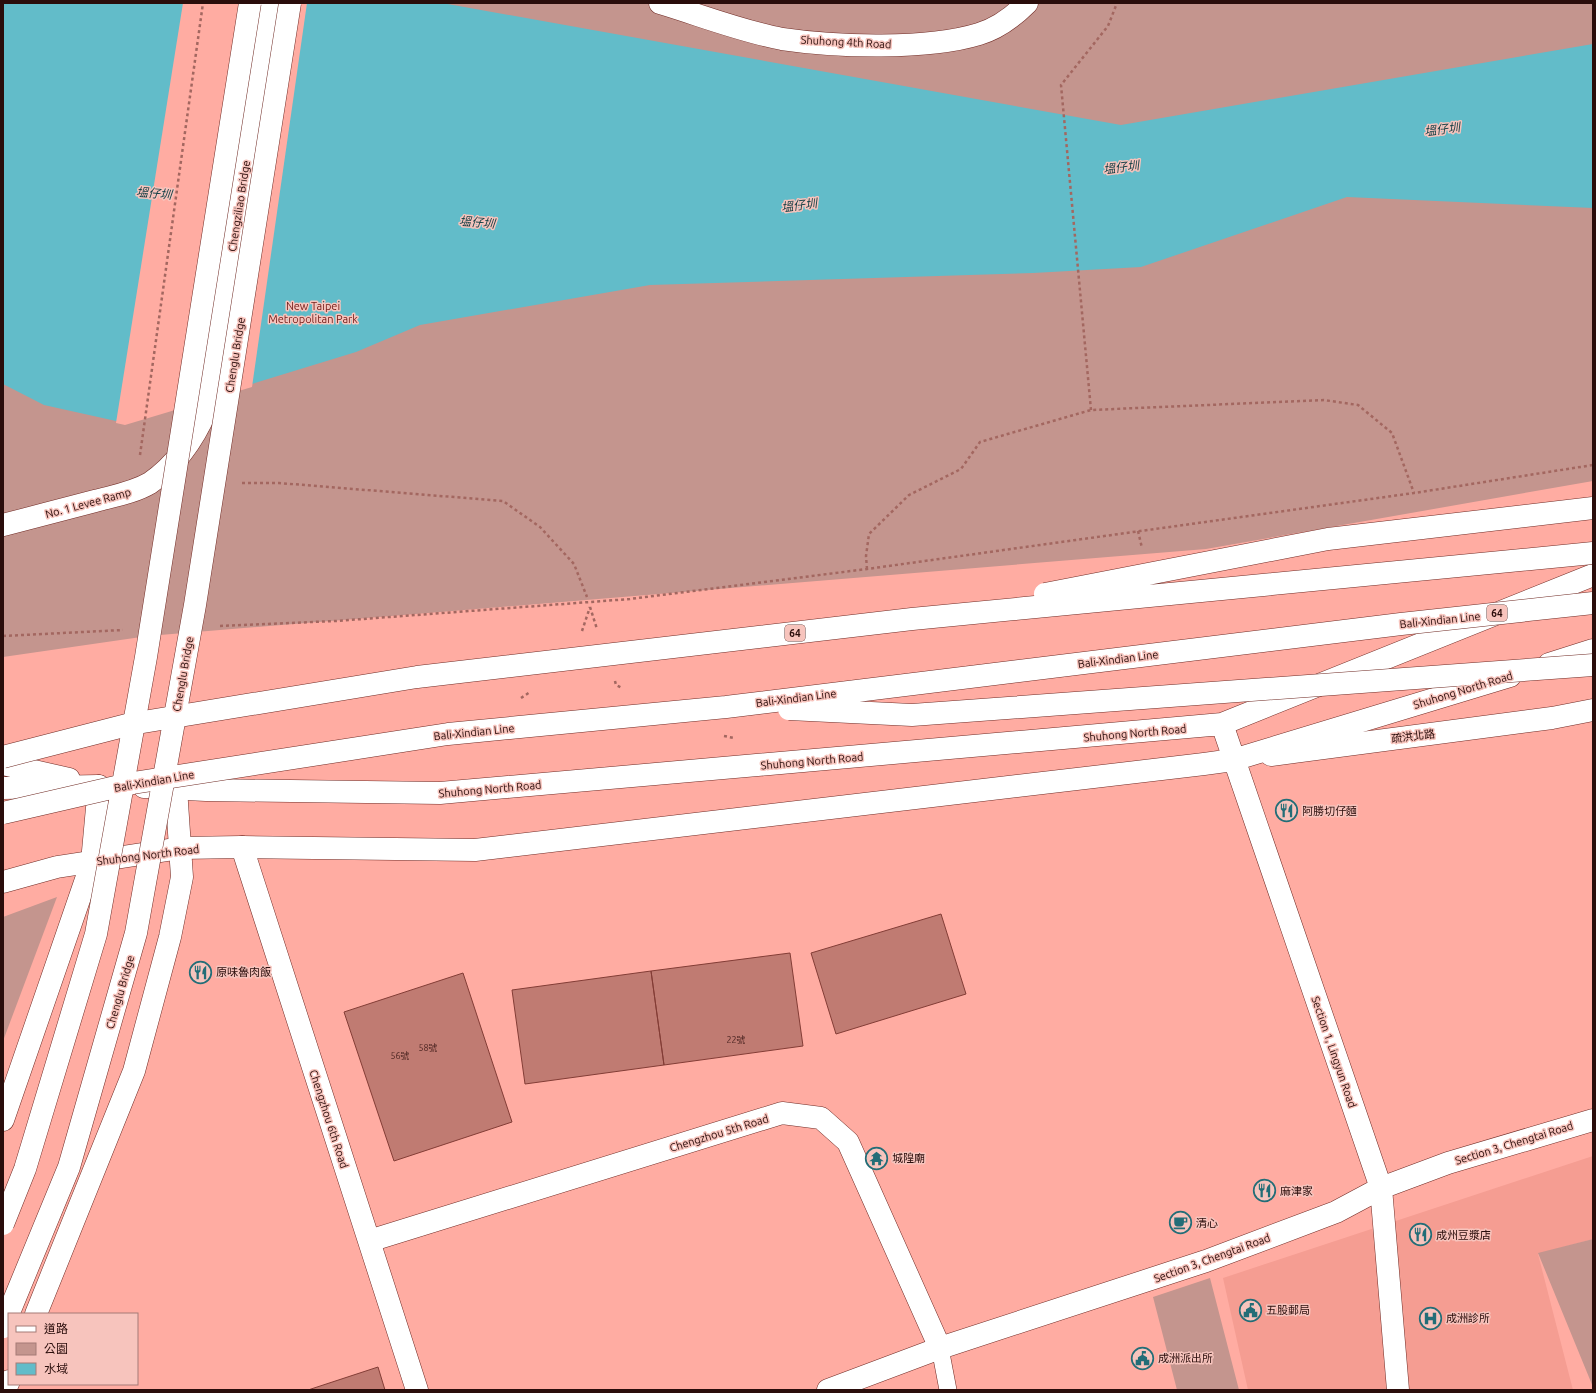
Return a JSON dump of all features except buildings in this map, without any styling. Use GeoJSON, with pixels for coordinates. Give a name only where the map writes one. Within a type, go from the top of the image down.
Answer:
{"type":"FeatureCollection","features":[{"type":"Feature","properties":{"kind":"main road"},"geometry":{"type":"LineString","coordinates":[[3,1224],[26,1169],[96,934],[148,649],[250,3]]}},
{"type":"Feature","properties":{"kind":"main road","name":"Chengziliao Bridge"},"geometry":{"type":"LineString","coordinates":[[207,408],[271,3]]}},
{"type":"Feature","properties":{"kind":"main road","name":"Chenglu Bridge"},"geometry":{"type":"LineString","coordinates":[[9,1313],[69,1167],[136,933],[196,598],[290,3]]}},
{"type":"Feature","properties":{"kind":"main road","name":"Shuhong 4th Road"},"geometry":{"type":"LineString","coordinates":[[660,3],[723,24],[782,38],[828,43],[882,45],[922,44],[954,40],[980,34],[1002,23],[1027,3]]}},
{"type":"Feature","properties":{"kind":"main road","name":"No. 1 Levee Ramp"},"geometry":{"type":"LineString","coordinates":[[3,526],[135,490],[149,483],[162,474],[184,449],[200,424],[207,408]]}},
{"type":"Feature","properties":{"kind":"main road"},"geometry":{"type":"LineString","coordinates":[[912,619],[1328,539],[1593,508]]}},
{"type":"Feature","properties":{"kind":"main road","name":"64"},"geometry":{"type":"LineString","coordinates":[[3,757],[131,724],[417,677],[912,619],[1593,553]]}},
{"type":"Feature","properties":{"kind":"main road","name":"Shuhong North Road"},"geometry":{"type":"LineString","coordinates":[[3,788],[99,786],[214,790],[440,793],[1222,724],[1593,575]]}},
{"type":"Feature","properties":{"kind":"main road","name":"Bali-Xindian Line"},"geometry":{"type":"LineString","coordinates":[[3,813],[133,784],[448,734],[726,707],[1393,625],[1593,603]]}},
{"type":"Feature","properties":{"kind":"main road","name":"Shuhong North Road"},"geometry":{"type":"LineString","coordinates":[[3,882],[57,867],[181,848],[242,847],[475,850],[1233,760],[1593,650]]}},
{"type":"Feature","properties":{"kind":"main road"},"geometry":{"type":"LineString","coordinates":[[726,707],[912,715],[1593,665]]}},
{"type":"Feature","properties":{"kind":"main road","name":"疏洪北路"},"geometry":{"type":"LineString","coordinates":[[1233,760],[1552,718],[1593,710]]}},
{"type":"Feature","properties":{"kind":"main road","name":"Section 1, Lingyun Road"},"geometry":{"type":"LineString","coordinates":[[1222,724],[1233,760],[1381,1188],[1398,1390]]}},
{"type":"Feature","properties":{"kind":"main road"},"geometry":{"type":"LineString","coordinates":[[3,764],[99,786],[92,862],[3,1120]]}},
{"type":"Feature","properties":{"kind":"main road"},"geometry":{"type":"LineString","coordinates":[[36,1313],[134,1071],[170,937],[182,877],[176,788]]}},
{"type":"Feature","properties":{"kind":"main road","name":"Chengzhou 6th Road"},"geometry":{"type":"LineString","coordinates":[[242,847],[417,1390]]}},
{"type":"Feature","properties":{"kind":"main road","name":"Chengzhou 5th Road"},"geometry":{"type":"LineString","coordinates":[[369,1241],[782,1113],[821,1118],[848,1142],[940,1348]]}},
{"type":"Feature","properties":{"kind":"main road","name":"Section 3, Chengtai Road"},"geometry":{"type":"LineString","coordinates":[[828,1390],[940,1348],[1206,1261],[1336,1212],[1381,1188],[1448,1163],[1593,1120]]}},
{"type":"Feature","properties":{"kind":"main road","name":"Chenglu Bridge"},"geometry":{"type":"LineString","coordinates":[[3,1328],[8,1316]]}},
{"type":"Feature","properties":{"kind":"lane"},"geometry":{"type":"LineString","coordinates":[[940,1348],[948,1390]]}},
{"type":"Feature","properties":{"kind":"path"},"geometry":{"type":"LineString","coordinates":[[145,418],[203,3]]}},
{"type":"Feature","properties":{"kind":"path"},"geometry":{"type":"LineString","coordinates":[[1090,410],[1061,85],[1108,26],[1116,3]]}},
{"type":"Feature","properties":{"kind":"path"},"geometry":{"type":"LineString","coordinates":[[867,569],[866,556],[869,534],[909,495],[961,469],[980,442],[1090,410],[1324,400],[1358,405],[1392,433],[1414,493]]}},
{"type":"Feature","properties":{"kind":"path"},"geometry":{"type":"LineString","coordinates":[[217,626],[336,621],[630,599],[867,569],[1414,493],[1593,465]]}},
{"type":"Feature","properties":{"kind":"path"},"geometry":{"type":"LineString","coordinates":[[240,483],[279,482],[503,501],[540,527],[574,564],[587,597]]}},
{"type":"Feature","properties":{"kind":"path"},"geometry":{"type":"LineString","coordinates":[[1138,531],[1142,548]]}},
{"type":"Feature","properties":{"kind":"path"},"geometry":{"type":"LineString","coordinates":[[3,636],[130,630]]}},
{"type":"Feature","properties":{"kind":"shaded area"},"geometry":{"type":"Polygon","coordinates":[[[1593,1156],[1593,1239],[1538,1254],[1573,1390],[1248,1390],[1223,1278],[1593,1156]]]}},
{"type":"Feature","properties":{"kind":"green space","name":"New Taipei Metropolitan Park"},"geometry":{"type":"Polygon","coordinates":[[[3,3],[1593,3],[1593,481],[1206,549],[148,636],[3,657],[3,3]]]}},
{"type":"Feature","properties":{"kind":"green space"},"geometry":{"type":"Polygon","coordinates":[[[57,897],[3,1041],[3,917],[57,897]]]}},
{"type":"Feature","properties":{"kind":"green space"},"geometry":{"type":"Polygon","coordinates":[[[1593,1239],[1593,1387],[1538,1253],[1593,1239]]]}},
{"type":"Feature","properties":{"kind":"green space"},"geometry":{"type":"Polygon","coordinates":[[[1210,1278],[1239,1390],[1177,1390],[1153,1297],[1210,1278]]]}},
{"type":"Feature","properties":{"kind":"water","name":"塭仔圳"},"geometry":{"type":"Polygon","coordinates":[[[3,3],[442,3],[1121,125],[1593,44],[1593,208],[1347,197],[1141,267],[1033,273],[650,285],[420,325],[356,352],[125,423],[44,405],[3,384],[3,3]]]}},
{"type":"Feature","properties":{"kind":"pier"},"geometry":{"type":"Polygon","coordinates":[[[183,3],[307,3],[252,387],[125,425],[116,423],[183,3]]]}},
{"type":"Feature","properties":{"kind":"place","name":"阿勝切仔麵"},"geometry":{"type":"Point","coordinates":[1287,811]}},
{"type":"Feature","properties":{"kind":"place","name":"原味魯肉飯"},"geometry":{"type":"Point","coordinates":[200,972]}},
{"type":"Feature","properties":{"kind":"place","name":"城隍廟"},"geometry":{"type":"Point","coordinates":[877,1158]}},
{"type":"Feature","properties":{"kind":"place","name":"麻津家"},"geometry":{"type":"Point","coordinates":[1265,1191]}},
{"type":"Feature","properties":{"kind":"place","name":"清心"},"geometry":{"type":"Point","coordinates":[1181,1223]}},
{"type":"Feature","properties":{"kind":"place","name":"成州豆漿店"},"geometry":{"type":"Point","coordinates":[1421,1235]}},
{"type":"Feature","properties":{"kind":"place","name":"五股郵局"},"geometry":{"type":"Point","coordinates":[1251,1310]}},
{"type":"Feature","properties":{"kind":"place","name":"成洲診所"},"geometry":{"type":"Point","coordinates":[1431,1318]}},
{"type":"Feature","properties":{"kind":"place","name":"成洲派出所"},"geometry":{"type":"Point","coordinates":[1143,1358]}}]}
